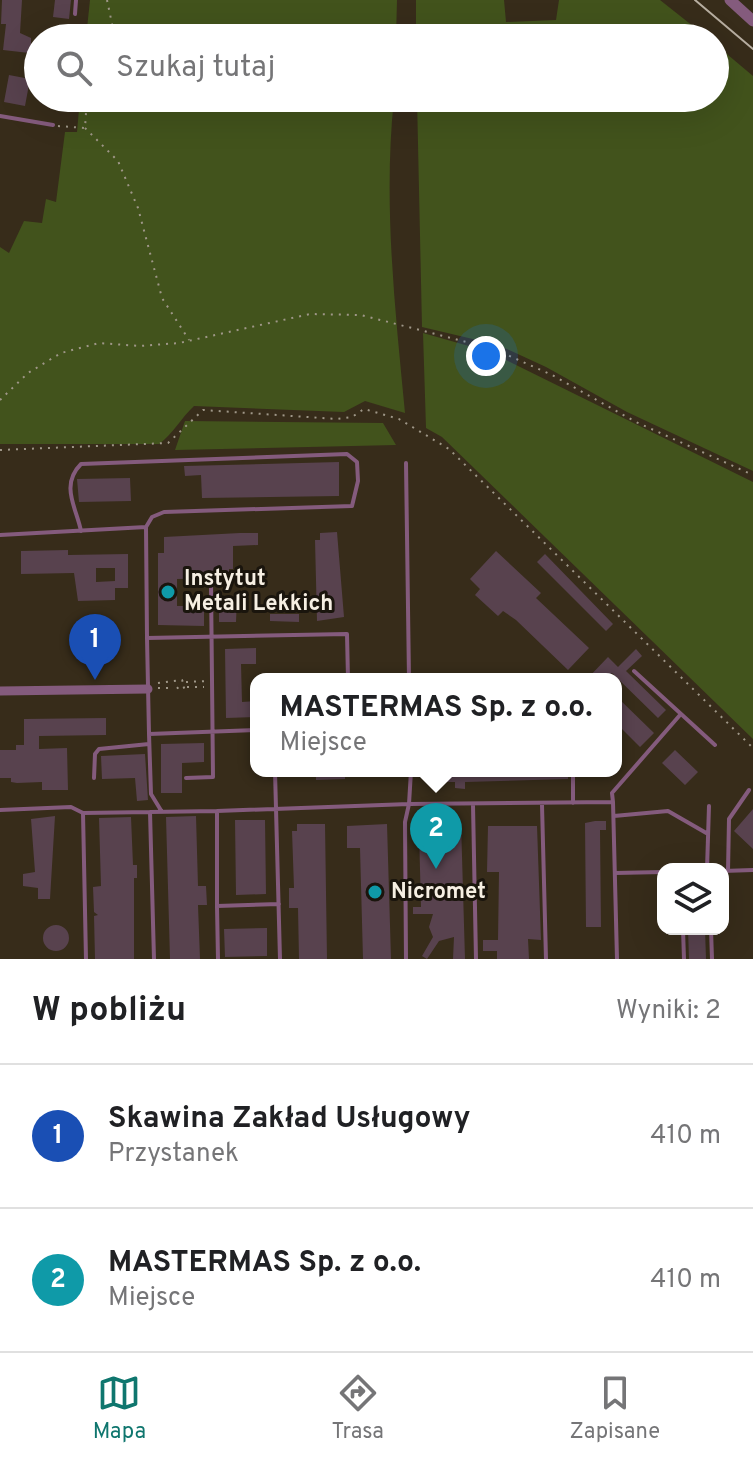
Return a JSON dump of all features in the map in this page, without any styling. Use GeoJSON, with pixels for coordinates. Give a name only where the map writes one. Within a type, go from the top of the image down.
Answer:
{"type":"FeatureCollection","features":[{"type":"Feature","properties":{"kind":"street"},"geometry":{"type":"LineString","coordinates":[[730,0],[753,21]]}},
{"type":"Feature","properties":{"kind":"street"},"geometry":{"type":"LineString","coordinates":[[0,691],[153,688]]}},
{"type":"Feature","properties":{"kind":"lane"},"geometry":{"type":"LineString","coordinates":[[75,14],[76,0]]}},
{"type":"Feature","properties":{"kind":"lane"},"geometry":{"type":"LineString","coordinates":[[0,116],[53,125]]}},
{"type":"Feature","properties":{"kind":"lane"},"geometry":{"type":"LineString","coordinates":[[81,531],[70,502],[73,471],[81,464],[347,454],[357,462],[358,481],[352,506],[164,512],[152,517],[146,527],[147,638],[153,688],[149,734],[151,794],[162,812]]}},
{"type":"Feature","properties":{"kind":"lane"},"geometry":{"type":"LineString","coordinates":[[406,463],[409,673]]}},
{"type":"Feature","properties":{"kind":"lane"},"geometry":{"type":"LineString","coordinates":[[0,535],[146,527]]}},
{"type":"Feature","properties":{"kind":"lane"},"geometry":{"type":"LineString","coordinates":[[185,583],[211,583],[213,777],[186,778]]}},
{"type":"Feature","properties":{"kind":"lane"},"geometry":{"type":"LineString","coordinates":[[147,638],[347,634],[348,673]]}},
{"type":"Feature","properties":{"kind":"lane"},"geometry":{"type":"LineString","coordinates":[[634,671],[715,745]]}},
{"type":"Feature","properties":{"kind":"lane"},"geometry":{"type":"LineString","coordinates":[[617,959],[612,793],[680,715]]}},
{"type":"Feature","properties":{"kind":"lane"},"geometry":{"type":"LineString","coordinates":[[149,734],[250,730]]}},
{"type":"Feature","properties":{"kind":"lane"},"geometry":{"type":"LineString","coordinates":[[94,778],[95,754],[99,749],[149,744]]}},
{"type":"Feature","properties":{"kind":"lane"},"geometry":{"type":"LineString","coordinates":[[275,777],[280,959]]}},
{"type":"Feature","properties":{"kind":"lane"},"geometry":{"type":"LineString","coordinates":[[406,959],[405,822],[411,777]]}},
{"type":"Feature","properties":{"kind":"lane"},"geometry":{"type":"LineString","coordinates":[[573,777],[573,803]]}},
{"type":"Feature","properties":{"kind":"lane"},"geometry":{"type":"LineString","coordinates":[[726,863],[729,819],[749,790]]}},
{"type":"Feature","properties":{"kind":"lane"},"geometry":{"type":"LineString","coordinates":[[0,810],[71,807],[83,813],[162,812],[409,804],[613,802]]}},
{"type":"Feature","properties":{"kind":"lane"},"geometry":{"type":"LineString","coordinates":[[473,805],[476,959]]}},
{"type":"Feature","properties":{"kind":"lane"},"geometry":{"type":"LineString","coordinates":[[542,805],[546,959]]}},
{"type":"Feature","properties":{"kind":"lane"},"geometry":{"type":"LineString","coordinates":[[707,863],[709,806]]}},
{"type":"Feature","properties":{"kind":"lane"},"geometry":{"type":"LineString","coordinates":[[217,811],[218,959]]}},
{"type":"Feature","properties":{"kind":"lane"},"geometry":{"type":"LineString","coordinates":[[614,816],[668,811],[708,834]]}},
{"type":"Feature","properties":{"kind":"lane"},"geometry":{"type":"LineString","coordinates":[[150,812],[154,959]]}},
{"type":"Feature","properties":{"kind":"lane"},"geometry":{"type":"LineString","coordinates":[[83,813],[86,959]]}},
{"type":"Feature","properties":{"kind":"lane"},"geometry":{"type":"LineString","coordinates":[[729,871],[753,870]]}},
{"type":"Feature","properties":{"kind":"lane"},"geometry":{"type":"LineString","coordinates":[[615,873],[657,872]]}},
{"type":"Feature","properties":{"kind":"lane"},"geometry":{"type":"LineString","coordinates":[[217,906],[279,904]]}},
{"type":"Feature","properties":{"kind":"lane"},"geometry":{"type":"LineString","coordinates":[[683,935],[684,959]]}},
{"type":"Feature","properties":{"kind":"lane"},"geometry":{"type":"LineString","coordinates":[[711,935],[712,959]]}},
{"type":"Feature","properties":{"kind":"path"},"geometry":{"type":"LineString","coordinates":[[107,0],[112,24]]}},
{"type":"Feature","properties":{"kind":"path"},"geometry":{"type":"LineString","coordinates":[[85,128],[86,112]]}},
{"type":"Feature","properties":{"kind":"path"},"geometry":{"type":"LineString","coordinates":[[53,125],[85,128],[118,161],[147,239],[162,298],[190,341]]}},
{"type":"Feature","properties":{"kind":"path"},"geometry":{"type":"LineString","coordinates":[[0,400],[28,373],[61,353],[99,343],[140,346],[190,341],[310,314],[361,315],[494,349],[552,375],[636,422],[753,475]]}},
{"type":"Feature","properties":{"kind":"path"},"geometry":{"type":"LineString","coordinates":[[0,450],[168,443],[203,410],[337,419],[364,409],[385,412],[449,449],[753,748]]}},
{"type":"Feature","properties":{"kind":"path"},"geometry":{"type":"LineString","coordinates":[[184,682],[185,687]]}},
{"type":"Feature","properties":{"kind":"path"},"geometry":{"type":"LineString","coordinates":[[153,688],[176,686],[184,682],[211,684]]}},
{"type":"Feature","properties":{"kind":"path"},"geometry":{"type":"LineString","coordinates":[[158,683],[182,690],[211,684]]}},
{"type":"Feature","properties":{"kind":"green space"},"geometry":{"type":"Polygon","coordinates":[[[90,0],[397,0],[396,24],[87,24],[90,0]]]}},
{"type":"Feature","properties":{"kind":"green space"},"geometry":{"type":"Polygon","coordinates":[[[416,0],[504,0],[506,22],[556,20],[559,0],[660,0],[690,24],[416,24],[416,0]]]}},
{"type":"Feature","properties":{"kind":"green space"},"geometry":{"type":"Polygon","coordinates":[[[729,56],[753,76],[753,471],[627,412],[546,367],[498,345],[422,327],[417,112],[729,112],[729,56]]]}},
{"type":"Feature","properties":{"kind":"green space"},"geometry":{"type":"Polygon","coordinates":[[[79,112],[393,112],[390,216],[405,413],[365,401],[344,412],[194,406],[159,444],[0,444],[0,247],[9,253],[24,221],[42,223],[46,199],[56,202],[65,132],[77,132],[79,112]]]}},
{"type":"Feature","properties":{"kind":"green space"},"geometry":{"type":"Polygon","coordinates":[[[423,333],[490,352],[753,482],[753,739],[442,437],[426,428],[423,333]]]}},
{"type":"Feature","properties":{"kind":"green space"},"geometry":{"type":"Polygon","coordinates":[[[185,421],[383,423],[396,445],[175,450],[185,421]]]}},
{"type":"Feature","properties":{"kind":"building"},"geometry":{"type":"Polygon","coordinates":[[[2,0],[22,0],[20,33],[24,35],[24,52],[3,50],[6,24],[1,24],[2,0]]]}},
{"type":"Feature","properties":{"kind":"building"},"geometry":{"type":"Polygon","coordinates":[[[55,0],[71,0],[69,19],[53,17],[55,0]]]}},
{"type":"Feature","properties":{"kind":"building"},"geometry":{"type":"Polygon","coordinates":[[[9,75],[24,78],[24,106],[4,102],[9,75]]]}},
{"type":"Feature","properties":{"kind":"building"},"geometry":{"type":"Polygon","coordinates":[[[339,462],[339,496],[202,498],[201,475],[185,476],[184,466],[339,462]]]}},
{"type":"Feature","properties":{"kind":"building"},"geometry":{"type":"Polygon","coordinates":[[[130,478],[131,501],[79,502],[77,479],[130,478]]]}},
{"type":"Feature","properties":{"kind":"building"},"geometry":{"type":"Polygon","coordinates":[[[337,532],[344,617],[317,621],[315,540],[320,540],[320,533],[337,532]]]}},
{"type":"Feature","properties":{"kind":"building"},"geometry":{"type":"Polygon","coordinates":[[[258,533],[258,545],[233,546],[233,569],[229,569],[229,578],[177,579],[177,606],[204,606],[204,626],[158,625],[158,553],[164,553],[164,537],[258,533]]]}},
{"type":"Feature","properties":{"kind":"building"},"geometry":{"type":"Polygon","coordinates":[[[68,550],[68,555],[128,554],[128,588],[115,588],[115,600],[78,601],[74,573],[21,574],[21,551],[68,550]],[[96,568],[96,582],[115,581],[115,568],[96,568]]]}},
{"type":"Feature","properties":{"kind":"building"},"geometry":{"type":"Polygon","coordinates":[[[496,551],[541,593],[536,598],[589,648],[568,670],[516,620],[503,611],[498,616],[475,595],[480,589],[470,579],[496,551]]]}},
{"type":"Feature","properties":{"kind":"building"},"geometry":{"type":"Polygon","coordinates":[[[545,554],[613,624],[606,631],[537,562],[545,554]]]}},
{"type":"Feature","properties":{"kind":"building"},"geometry":{"type":"Polygon","coordinates":[[[219,598],[237,598],[236,622],[219,622],[219,598]]]}},
{"type":"Feature","properties":{"kind":"building"},"geometry":{"type":"Polygon","coordinates":[[[270,614],[299,614],[299,622],[270,621],[270,614]]]}},
{"type":"Feature","properties":{"kind":"building"},"geometry":{"type":"Polygon","coordinates":[[[256,648],[256,664],[241,664],[242,702],[250,701],[250,717],[226,718],[225,649],[256,648]]]}},
{"type":"Feature","properties":{"kind":"building"},"geometry":{"type":"Polygon","coordinates":[[[636,649],[642,656],[626,671],[666,710],[658,718],[622,683],[622,673],[593,673],[608,657],[618,667],[636,649]]]}},
{"type":"Feature","properties":{"kind":"building"},"geometry":{"type":"Polygon","coordinates":[[[622,702],[654,733],[640,747],[622,729],[622,702]]]}},
{"type":"Feature","properties":{"kind":"building"},"geometry":{"type":"Polygon","coordinates":[[[106,718],[106,735],[39,736],[39,749],[67,748],[68,790],[42,790],[42,782],[17,783],[11,782],[11,778],[0,778],[0,750],[16,750],[16,745],[24,745],[24,719],[106,718]]]}},
{"type":"Feature","properties":{"kind":"building"},"geometry":{"type":"Polygon","coordinates":[[[204,743],[204,762],[182,763],[182,793],[161,793],[161,744],[204,743]]]}},
{"type":"Feature","properties":{"kind":"building"},"geometry":{"type":"Polygon","coordinates":[[[675,750],[698,772],[685,785],[662,763],[675,750]]]}},
{"type":"Feature","properties":{"kind":"building"},"geometry":{"type":"Polygon","coordinates":[[[145,754],[148,800],[137,801],[135,778],[102,779],[101,756],[145,754]]]}},
{"type":"Feature","properties":{"kind":"building"},"geometry":{"type":"Polygon","coordinates":[[[316,777],[345,777],[345,779],[316,780],[316,777]]]}},
{"type":"Feature","properties":{"kind":"building"},"geometry":{"type":"Polygon","coordinates":[[[425,777],[568,777],[465,782],[465,789],[455,788],[455,782],[425,782],[425,777]]]}},
{"type":"Feature","properties":{"kind":"building"},"geometry":{"type":"Polygon","coordinates":[[[753,809],[753,849],[734,831],[753,809]]]}},
{"type":"Feature","properties":{"kind":"building"},"geometry":{"type":"Polygon","coordinates":[[[55,816],[50,899],[38,899],[38,888],[23,886],[23,874],[35,872],[31,819],[55,816]]]}},
{"type":"Feature","properties":{"kind":"building"},"geometry":{"type":"Polygon","coordinates":[[[196,816],[198,886],[206,886],[207,905],[198,905],[200,959],[170,959],[166,817],[196,816]]]}},
{"type":"Feature","properties":{"kind":"building"},"geometry":{"type":"Polygon","coordinates":[[[131,817],[133,865],[137,865],[137,878],[134,878],[134,959],[95,959],[94,916],[98,915],[94,912],[93,887],[101,886],[99,818],[131,817]]]}},
{"type":"Feature","properties":{"kind":"building"},"geometry":{"type":"Polygon","coordinates":[[[235,820],[265,820],[266,894],[236,895],[235,820]]]}},
{"type":"Feature","properties":{"kind":"building"},"geometry":{"type":"Polygon","coordinates":[[[606,821],[606,830],[600,830],[601,927],[586,927],[585,823],[606,821]]]}},
{"type":"Feature","properties":{"kind":"building"},"geometry":{"type":"Polygon","coordinates":[[[461,822],[465,959],[453,959],[454,937],[439,941],[427,959],[422,956],[433,937],[429,927],[433,914],[413,914],[413,907],[421,907],[419,832],[413,832],[412,824],[461,822]]]}},
{"type":"Feature","properties":{"kind":"building"},"geometry":{"type":"Polygon","coordinates":[[[297,824],[325,824],[327,959],[299,959],[298,908],[289,908],[289,888],[294,888],[292,831],[297,831],[297,824]]]}},
{"type":"Feature","properties":{"kind":"building","name":"Nicromet"},"geometry":{"type":"Polygon","coordinates":[[[387,824],[391,959],[363,959],[360,848],[347,848],[347,826],[387,824]]]}},
{"type":"Feature","properties":{"kind":"building"},"geometry":{"type":"Polygon","coordinates":[[[488,826],[537,826],[541,940],[528,939],[529,959],[497,959],[497,951],[483,951],[483,940],[498,940],[499,872],[487,872],[488,826]]]}},
{"type":"Feature","properties":{"kind":"building"},"geometry":{"type":"Polygon","coordinates":[[[56,925],[65,929],[69,938],[65,947],[56,951],[47,947],[43,938],[47,929],[56,925]]]}},
{"type":"Feature","properties":{"kind":"building"},"geometry":{"type":"Polygon","coordinates":[[[267,928],[267,956],[225,957],[224,929],[267,928]]]}},
{"type":"Feature","properties":{"kind":"building"},"geometry":{"type":"Polygon","coordinates":[[[688,935],[705,935],[706,959],[689,959],[688,935]]]}},
{"type":"Feature","properties":{"kind":"railway"},"geometry":{"type":"LineString","coordinates":[[695,0],[723,24]]}},
{"type":"Feature","properties":{"kind":"railway"},"geometry":{"type":"LineString","coordinates":[[729,29],[753,49]]}},
{"type":"Feature","properties":{"kind":"place","name":"Instytut Metali Lekkich"},"geometry":{"type":"Point","coordinates":[168,592]}},
{"type":"Feature","properties":{"kind":"place","name":"Skawina Zakład Usługowy"},"geometry":{"type":"Point","coordinates":[95,680]}},
{"type":"Feature","properties":{"kind":"place","name":"MASTERMAS Sp. z o.o."},"geometry":{"type":"Point","coordinates":[436,869]}},
{"type":"Feature","properties":{"kind":"place","name":"Nicromet"},"geometry":{"type":"Point","coordinates":[375,892]}}]}
